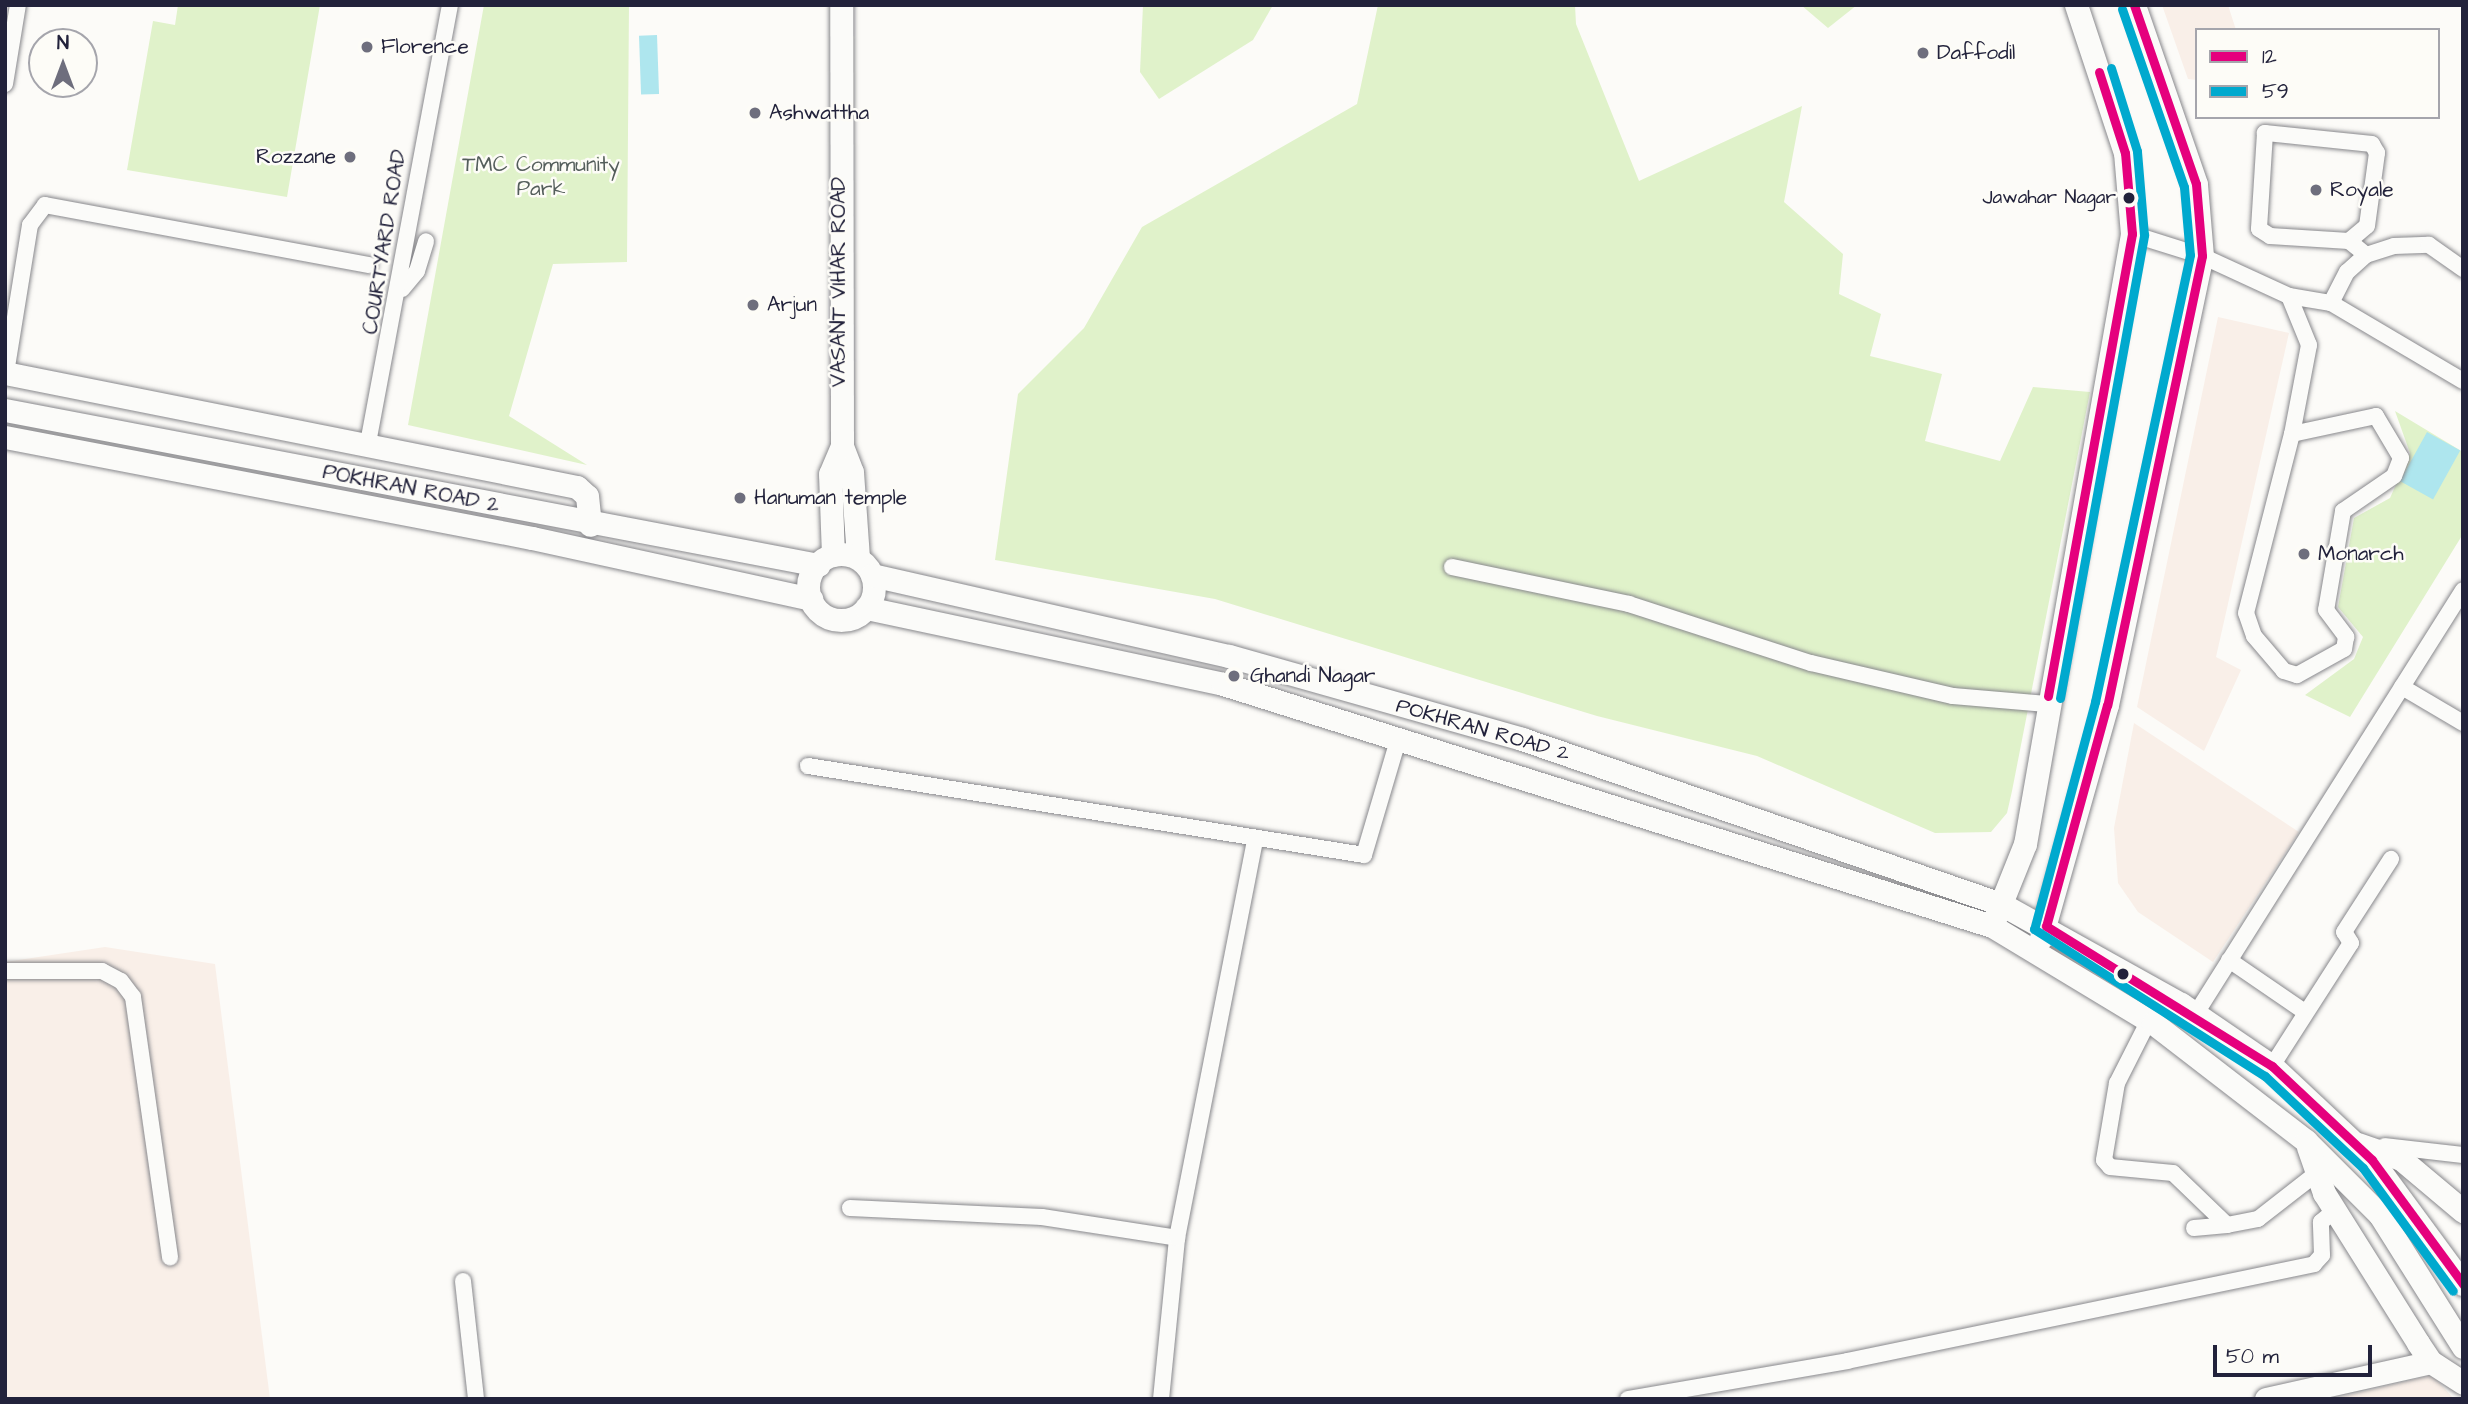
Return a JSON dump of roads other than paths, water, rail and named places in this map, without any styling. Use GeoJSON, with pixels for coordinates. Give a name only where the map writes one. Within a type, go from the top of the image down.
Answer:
{"type":"FeatureCollection","features":[{"type":"Feature","properties":{"kind":"main road","name":"VASANT VIHAR ROAD"},"geometry":{"type":"LineString","coordinates":[[825,560],[830,474],[842,446],[841,5]]}},
{"type":"Feature","properties":{"kind":"main road"},"geometry":{"type":"LineString","coordinates":[[1992,926],[2025,844],[2047,704],[2132,234],[2125,153],[2076,5]]}},
{"type":"Feature","properties":{"kind":"main road"},"geometry":{"type":"LineString","coordinates":[[2134,5],[2196,184],[2202,256],[2107,705],[2046,926],[2036,951],[2149,1020],[2306,1141],[2380,1215],[2458,1341]]}},
{"type":"Feature","properties":{"kind":"main road"},"geometry":{"type":"LineString","coordinates":[[6,373],[368,443],[577,487],[587,496],[590,525]]}},
{"type":"Feature","properties":{"kind":"main road","name":"POKHRAN ROAD 2"},"geometry":{"type":"LineString","coordinates":[[5,410],[590,525],[825,560]]}},
{"type":"Feature","properties":{"kind":"main road","name":"POKHRAN ROAD 2"},"geometry":{"type":"LineString","coordinates":[[5,437],[532,538],[811,599]]}},
{"type":"Feature","properties":{"kind":"main road"},"geometry":{"type":"LineString","coordinates":[[842,446],[852,472],[865,567],[874,592],[866,608],[836,619],[811,599],[808,582],[825,560],[865,567]]}},
{"type":"Feature","properties":{"kind":"main road","name":"POKHRAN ROAD 2"},"geometry":{"type":"LineString","coordinates":[[865,567],[1229,656],[1522,739],[2001,904],[2046,926]]}},
{"type":"Feature","properties":{"kind":"main road","name":"POKHRAN ROAD 2"},"geometry":{"type":"LineString","coordinates":[[866,608],[1223,684],[1331,715],[1992,926],[2036,951]]}},
{"type":"Feature","properties":{"kind":"main road"},"geometry":{"type":"LineString","coordinates":[[1331,715],[1338,689]]}},
{"type":"Feature","properties":{"kind":"main road"},"geometry":{"type":"LineString","coordinates":[[2046,926],[2195,1015],[2272,1066],[2351,1141],[2416,1214],[2463,1284]]}},
{"type":"Feature","properties":{"kind":"main road"},"geometry":{"type":"LineString","coordinates":[[2306,1141],[2334,1211],[2350,1232],[2418,1343],[2431,1362],[2463,1383]]}},
{"type":"Feature","properties":{"kind":"main road"},"geometry":{"type":"LineString","coordinates":[[2351,1141],[2401,1159],[2463,1211]]}},
{"type":"Feature","properties":{"kind":"main road"},"geometry":{"type":"LineString","coordinates":[[2266,1399],[2431,1362]]}},
{"type":"Feature","properties":{"kind":"street"},"geometry":{"type":"LineString","coordinates":[[5,85],[18,5]]}},
{"type":"Feature","properties":{"kind":"street","name":"COURTYARD ROAD"},"geometry":{"type":"LineString","coordinates":[[368,443],[402,289],[400,251],[450,5]]}},
{"type":"Feature","properties":{"kind":"street"},"geometry":{"type":"LineString","coordinates":[[2349,241],[2367,226],[2377,153],[2372,144],[2265,133],[2259,229],[2349,241],[2366,255]]}},
{"type":"Feature","properties":{"kind":"street"},"geometry":{"type":"LineString","coordinates":[[6,373],[30,225],[46,205],[369,265]]}},
{"type":"Feature","properties":{"kind":"street"},"geometry":{"type":"LineString","coordinates":[[2132,234],[2202,256],[2289,296],[2331,303],[2463,381]]}},
{"type":"Feature","properties":{"kind":"street"},"geometry":{"type":"LineString","coordinates":[[402,289],[416,271],[426,241]]}},
{"type":"Feature","properties":{"kind":"street"},"geometry":{"type":"LineString","coordinates":[[2331,303],[2347,271],[2366,255],[2430,245],[2463,269]]}},
{"type":"Feature","properties":{"kind":"street"},"geometry":{"type":"LineString","coordinates":[[2289,296],[2309,345],[2292,434],[2246,613],[2254,636],[2284,671],[2297,675],[2344,649],[2346,636],[2326,610],[2343,511],[2394,476],[2401,458],[2376,416],[2292,434]]}},
{"type":"Feature","properties":{"kind":"street"},"geometry":{"type":"LineString","coordinates":[[1452,567],[1629,604],[1811,663],[1940,693],[2047,704]]}},
{"type":"Feature","properties":{"kind":"street"},"geometry":{"type":"LineString","coordinates":[[2195,1015],[2463,590]]}},
{"type":"Feature","properties":{"kind":"street"},"geometry":{"type":"LineString","coordinates":[[2402,688],[2463,723]]}},
{"type":"Feature","properties":{"kind":"street"},"geometry":{"type":"LineString","coordinates":[[808,766],[1364,855],[1399,737]]}},
{"type":"Feature","properties":{"kind":"street"},"geometry":{"type":"LineString","coordinates":[[1161,1399],[1177,1238],[1255,839]]}},
{"type":"Feature","properties":{"kind":"street"},"geometry":{"type":"LineString","coordinates":[[2272,1066],[2351,943],[2344,932],[2391,859]]}},
{"type":"Feature","properties":{"kind":"street"},"geometry":{"type":"LineString","coordinates":[[2229,961],[2305,1013]]}},
{"type":"Feature","properties":{"kind":"street"},"geometry":{"type":"LineString","coordinates":[[5,971],[102,971],[121,981],[133,997],[170,1257]]}},
{"type":"Feature","properties":{"kind":"street"},"geometry":{"type":"LineString","coordinates":[[2149,1020],[2117,1083],[2104,1160],[2110,1167],[2173,1173],[2227,1225]]}},
{"type":"Feature","properties":{"kind":"street"},"geometry":{"type":"LineString","coordinates":[[2351,1141],[2463,1155]]}},
{"type":"Feature","properties":{"kind":"street"},"geometry":{"type":"LineString","coordinates":[[2194,1228],[2258,1219],[2317,1173]]}},
{"type":"Feature","properties":{"kind":"street"},"geometry":{"type":"LineString","coordinates":[[850,1208],[1042,1217],[1177,1238]]}},
{"type":"Feature","properties":{"kind":"street"},"geometry":{"type":"LineString","coordinates":[[1628,1399],[1847,1361],[2314,1264],[2322,1255],[2321,1222],[2334,1211]]}},
{"type":"Feature","properties":{"kind":"street"},"geometry":{"type":"LineString","coordinates":[[463,1281],[476,1399]]}},
{"type":"Feature","properties":{"kind":"water"},"geometry":{"type":"Polygon","coordinates":[[[657,35],[659,94],[641,95],[639,36],[657,35]]]}},
{"type":"Feature","properties":{"kind":"water"},"geometry":{"type":"Polygon","coordinates":[[[2427,432],[2460,450],[2433,499],[2400,481],[2427,432]]]}},
{"type":"Feature","properties":{"kind":"place","name":"Florence"},"geometry":{"type":"Point","coordinates":[367,47]}},
{"type":"Feature","properties":{"kind":"place","name":"Daffodil"},"geometry":{"type":"Point","coordinates":[1923,53]}},
{"type":"Feature","properties":{"kind":"place","name":"Ashwattha"},"geometry":{"type":"Point","coordinates":[755,113]}},
{"type":"Feature","properties":{"kind":"place","name":"Rozzane"},"geometry":{"type":"Point","coordinates":[350,157]}},
{"type":"Feature","properties":{"kind":"place","name":"Royale"},"geometry":{"type":"Point","coordinates":[2316,190]}},
{"type":"Feature","properties":{"kind":"place","name":"Jawahar Nagar"},"geometry":{"type":"Point","coordinates":[2129,198]}},
{"type":"Feature","properties":{"kind":"place","name":"Arjun"},"geometry":{"type":"Point","coordinates":[753,305]}},
{"type":"Feature","properties":{"kind":"place","name":"Hanuman temple"},"geometry":{"type":"Point","coordinates":[740,498]}},
{"type":"Feature","properties":{"kind":"place","name":"Monarch"},"geometry":{"type":"Point","coordinates":[2304,554]}},
{"type":"Feature","properties":{"kind":"place","name":"Ghandi Nagar"},"geometry":{"type":"Point","coordinates":[1234,676]}},
{"type":"Feature","properties":{"kind":"park label","name":"TMC Community Park"},"geometry":{"type":"Point","coordinates":[541,177]}}]}
